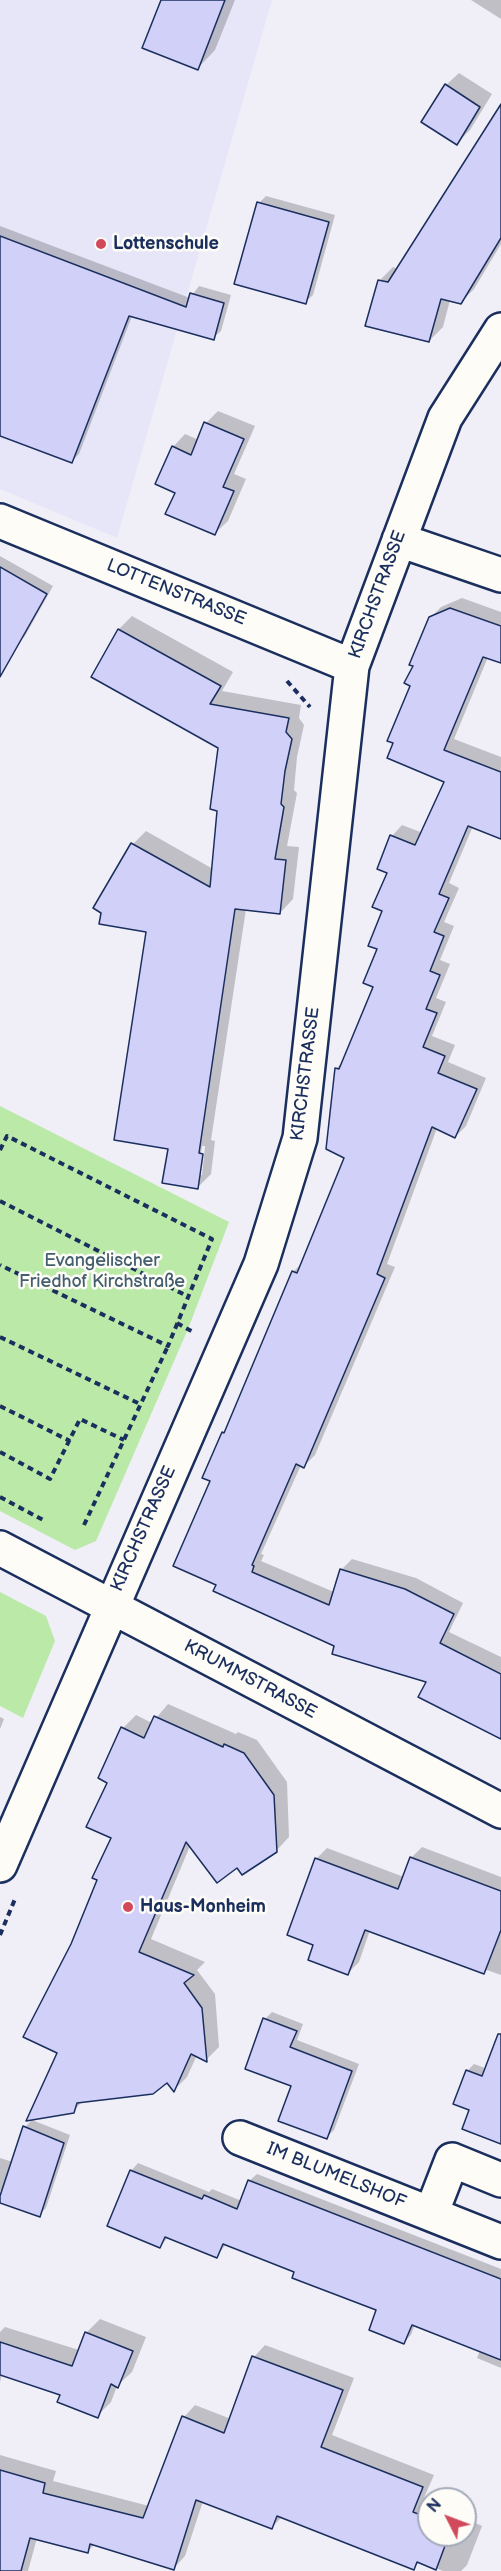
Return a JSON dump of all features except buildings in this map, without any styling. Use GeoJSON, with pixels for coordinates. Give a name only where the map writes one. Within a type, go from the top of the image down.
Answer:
{"type":"FeatureCollection","features":[{"type":"Feature","properties":{"kind":"street","name":"KIRCHSTRASSE"},"geometry":{"type":"LineString","coordinates":[[10,1876],[111,1606],[261,1264],[300,1138],[352,666],[445,418],[501,330]]}},
{"type":"Feature","properties":{"kind":"street","name":"LOTTENSTRASSE"},"geometry":{"type":"LineString","coordinates":[[0,521],[352,666]]}},
{"type":"Feature","properties":{"kind":"street"},"geometry":{"type":"LineString","coordinates":[[399,540],[501,575]]}},
{"type":"Feature","properties":{"kind":"street","name":"KRUMMSTRASSE"},"geometry":{"type":"LineString","coordinates":[[0,1548],[501,1811]]}},
{"type":"Feature","properties":{"kind":"street","name":"IM BLUMELSHOF"},"geometry":{"type":"LineString","coordinates":[[240,2138],[501,2242]]}},
{"type":"Feature","properties":{"kind":"street"},"geometry":{"type":"LineString","coordinates":[[431,2214],[452,2160],[501,2180]]}},
{"type":"Feature","properties":{"kind":"path"},"geometry":{"type":"LineString","coordinates":[[285,679],[313,710]]}},
{"type":"Feature","properties":{"kind":"path"},"geometry":{"type":"LineString","coordinates":[[0,1150],[7,1136],[212,1239],[168,1346],[84,1525]]}},
{"type":"Feature","properties":{"kind":"path"},"geometry":{"type":"LineString","coordinates":[[0,1202],[189,1297]]}},
{"type":"Feature","properties":{"kind":"path"},"geometry":{"type":"LineString","coordinates":[[0,1265],[168,1346]]}},
{"type":"Feature","properties":{"kind":"path"},"geometry":{"type":"LineString","coordinates":[[189,1343],[198,1322]]}},
{"type":"Feature","properties":{"kind":"path"},"geometry":{"type":"LineString","coordinates":[[177,1323],[194,1333]]}},
{"type":"Feature","properties":{"kind":"path"},"geometry":{"type":"LineString","coordinates":[[0,1337],[140,1404]]}},
{"type":"Feature","properties":{"kind":"path"},"geometry":{"type":"LineString","coordinates":[[0,1406],[70,1441]]}},
{"type":"Feature","properties":{"kind":"path"},"geometry":{"type":"LineString","coordinates":[[0,1452],[51,1479],[81,1419],[124,1440]]}},
{"type":"Feature","properties":{"kind":"path"},"geometry":{"type":"LineString","coordinates":[[0,1497],[45,1521]]}},
{"type":"Feature","properties":{"kind":"path"},"geometry":{"type":"LineString","coordinates":[[0,1935],[10,1876]]}},
{"type":"Feature","properties":{"kind":"shaded area","name":"Lottenschule"},"geometry":{"type":"Polygon","coordinates":[[[0,0],[272,0],[117,538],[0,489],[0,0]]]}},
{"type":"Feature","properties":{"kind":"green space","name":"Evangelischer Friedhof Kirchstraße"},"geometry":{"type":"Polygon","coordinates":[[[0,1106],[229,1222],[188,1329],[96,1541],[75,1550],[0,1511],[0,1106]]]}},
{"type":"Feature","properties":{"kind":"green space"},"geometry":{"type":"Polygon","coordinates":[[[0,1592],[46,1616],[55,1641],[23,1718],[0,1706],[0,1592]]]}},
{"type":"Feature","properties":{"kind":"place","name":"Lottenschule"},"geometry":{"type":"Point","coordinates":[101,244]}},
{"type":"Feature","properties":{"kind":"place","name":"Haus-Monheim"},"geometry":{"type":"Point","coordinates":[128,1907]}}]}
